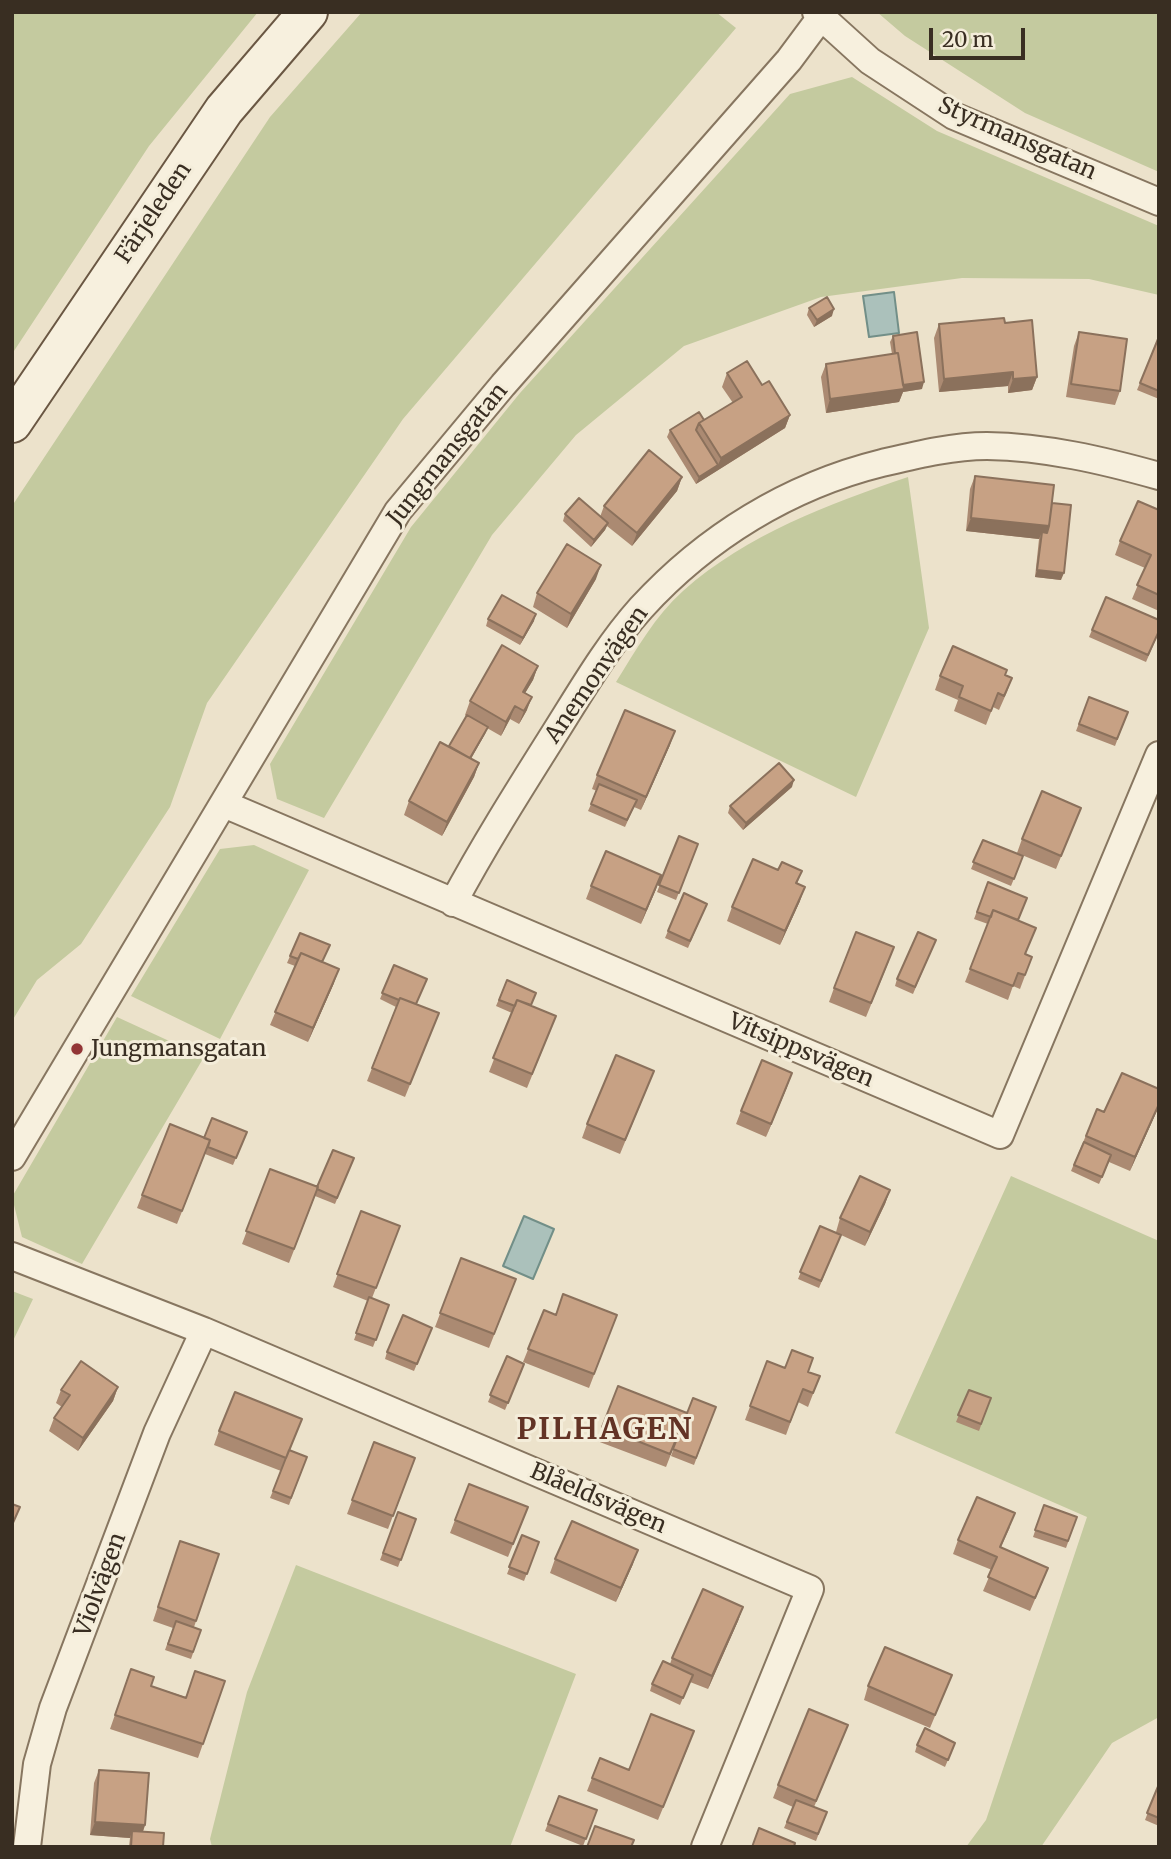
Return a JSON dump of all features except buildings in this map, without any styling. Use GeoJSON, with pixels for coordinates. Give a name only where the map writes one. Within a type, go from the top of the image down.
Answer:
{"type":"FeatureCollection","features":[{"type":"Feature","properties":{"kind":"main road","name":"Färjeleden"},"geometry":{"type":"LineString","coordinates":[[12,423],[224,110],[308,12]]}},
{"type":"Feature","properties":{"kind":"street","name":"Styrmansgatan"},"geometry":{"type":"LineString","coordinates":[[819,15],[870,61],[954,116],[1159,202]]}},
{"type":"Feature","properties":{"kind":"street","name":"Jungmansgatan"},"geometry":{"type":"LineString","coordinates":[[12,1157],[398,511],[503,385],[789,60],[819,15]]}},
{"type":"Feature","properties":{"kind":"street","name":"Anemonvägen"},"geometry":{"type":"LineString","coordinates":[[453,903],[481,851],[603,657],[640,609],[679,571],[728,531],[781,500],[841,473],[917,454],[985,446],[1054,451],[1159,476]]}},
{"type":"Feature","properties":{"kind":"street","name":"Vitsippsvägen"},"geometry":{"type":"LineString","coordinates":[[224,804],[1000,1135],[1159,755]]}},
{"type":"Feature","properties":{"kind":"street","name":"Blåeldsvägen"},"geometry":{"type":"LineString","coordinates":[[12,1256],[204,1331],[810,1589],[705,1847]]}},
{"type":"Feature","properties":{"kind":"street","name":"Violvägen"},"geometry":{"type":"LineString","coordinates":[[27,1847],[37,1764],[54,1709],[157,1433],[204,1331]]}},
{"type":"Feature","properties":{"kind":"green space"},"geometry":{"type":"Polygon","coordinates":[[[12,12],[258,12],[149,146],[12,354],[12,12]]]}},
{"type":"Feature","properties":{"kind":"green space"},"geometry":{"type":"Polygon","coordinates":[[[362,12],[716,12],[736,28],[403,419],[207,703],[170,807],[81,944],[37,980],[12,1021],[12,506],[270,117],[362,12]]]}},
{"type":"Feature","properties":{"kind":"green space"},"geometry":{"type":"Polygon","coordinates":[[[877,12],[1159,12],[1159,172],[1025,113],[905,36],[877,12]]]}},
{"type":"Feature","properties":{"kind":"green space"},"geometry":{"type":"Polygon","coordinates":[[[852,77],[937,131],[1159,226],[1159,295],[1089,279],[962,278],[821,297],[684,346],[576,435],[492,535],[324,818],[277,799],[270,764],[411,527],[520,393],[790,94],[852,77]]]}},
{"type":"Feature","properties":{"kind":"green space"},"geometry":{"type":"Polygon","coordinates":[[[908,477],[929,628],[856,797],[616,682],[664,611],[708,571],[761,537],[790,523],[908,477]]]}},
{"type":"Feature","properties":{"kind":"green space"},"geometry":{"type":"Polygon","coordinates":[[[254,845],[309,870],[220,1039],[131,996],[220,849],[254,845]]]}},
{"type":"Feature","properties":{"kind":"green space"},"geometry":{"type":"Polygon","coordinates":[[[117,1017],[204,1057],[82,1264],[22,1237],[12,1197],[117,1017]]]}},
{"type":"Feature","properties":{"kind":"green space"},"geometry":{"type":"Polygon","coordinates":[[[1011,1176],[1159,1241],[1159,1717],[1112,1743],[1041,1847],[966,1847],[986,1820],[1087,1517],[895,1433],[1011,1176]]]}},
{"type":"Feature","properties":{"kind":"green space"},"geometry":{"type":"Polygon","coordinates":[[[12,1291],[33,1299],[12,1343],[12,1291]]]}},
{"type":"Feature","properties":{"kind":"green space"},"geometry":{"type":"Polygon","coordinates":[[[296,1565],[576,1674],[510,1847],[212,1847],[210,1839],[247,1692],[296,1565]]]}},
{"type":"Feature","properties":{"kind":"water"},"geometry":{"type":"Polygon","coordinates":[[[894,292],[899,333],[869,337],[863,296],[894,292]]]}},
{"type":"Feature","properties":{"kind":"water"},"geometry":{"type":"Polygon","coordinates":[[[524,1216],[554,1229],[533,1279],[503,1266],[524,1216]]]}},
{"type":"Feature","properties":{"kind":"place","name":"Jungmansgatan"},"geometry":{"type":"Point","coordinates":[77,1049]}},
{"type":"Feature","properties":{"kind":"district","name":"PILHAGEN"},"geometry":{"type":"Point","coordinates":[605,1431]}}]}
